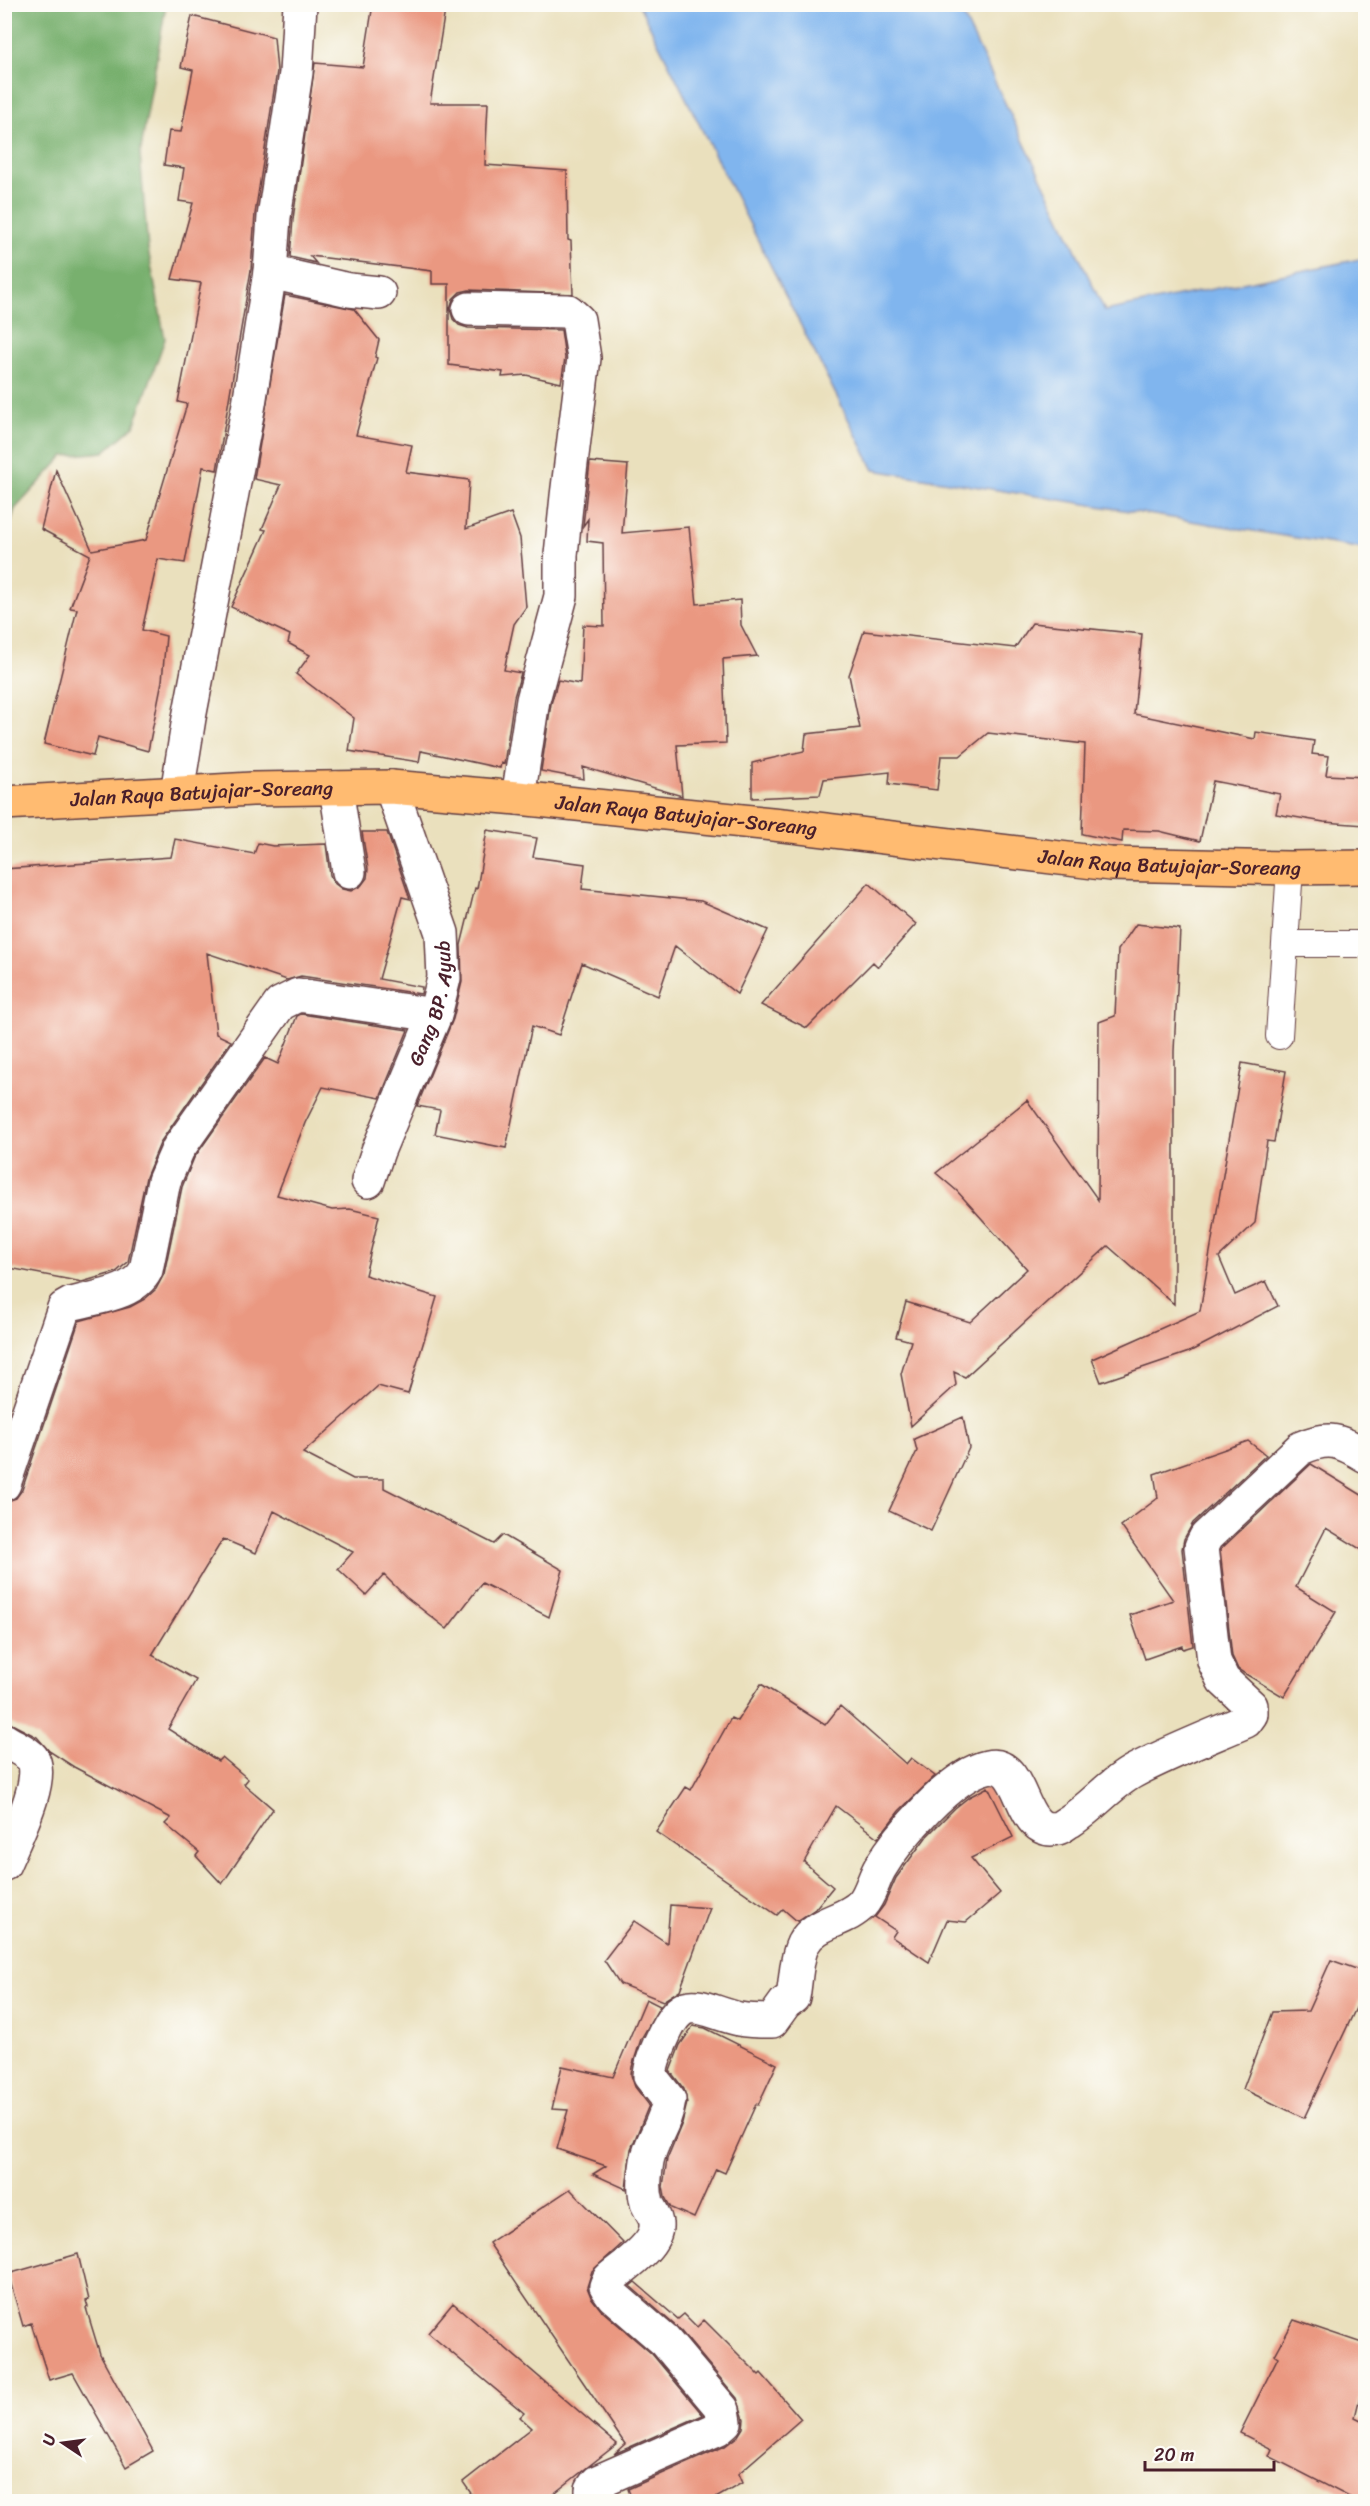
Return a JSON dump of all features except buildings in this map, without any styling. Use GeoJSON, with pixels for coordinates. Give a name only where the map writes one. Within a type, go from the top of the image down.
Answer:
{"type":"FeatureCollection","features":[{"type":"Feature","properties":{"kind":"highway","name":"Jalan Raya Batujajar-Soreang"},"geometry":{"type":"LineString","coordinates":[[4,803],[177,793],[392,787],[792,826],[1110,864],[1290,868],[1365,867]]}},
{"type":"Feature","properties":{"kind":"street"},"geometry":{"type":"LineString","coordinates":[[177,793],[189,718],[249,404],[270,272],[274,217],[296,73],[300,4]]}},
{"type":"Feature","properties":{"kind":"street"},"geometry":{"type":"LineString","coordinates":[[270,272],[349,290],[379,293]]}},
{"type":"Feature","properties":{"kind":"street"},"geometry":{"type":"LineString","coordinates":[[469,309],[568,311],[578,320],[584,357],[564,520],[561,596],[533,700],[518,798]]}},
{"type":"Feature","properties":{"kind":"street","name":"Gang BP. Ayub"},"geometry":{"type":"LineString","coordinates":[[368,1181],[378,1151],[435,1015],[444,978],[442,933],[392,787]]}},
{"type":"Feature","properties":{"kind":"street"},"geometry":{"type":"LineString","coordinates":[[336,788],[349,872]]}},
{"type":"Feature","properties":{"kind":"street"},"geometry":{"type":"LineString","coordinates":[[4,1484],[64,1308],[132,1286],[141,1280],[146,1270],[164,1181],[178,1149],[280,1004],[298,994],[435,1015]]}},
{"type":"Feature","properties":{"kind":"street"},"geometry":{"type":"LineString","coordinates":[[592,2502],[592,2489],[597,2482],[717,2429],[725,2422],[723,2410],[665,2341],[613,2296],[606,2286],[609,2279],[647,2247],[654,2235],[656,2224],[646,2201],[644,2179],[648,2157],[667,2115],[669,2100],[650,2076],[651,2063],[674,2014],[684,2008],[694,2006],[741,2019],[772,2021],[785,2003],[793,1997],[801,1952],[813,1930],[847,1916],[864,1903],[873,1879],[887,1855],[946,1789],[970,1774],[988,1767],[999,1766],[1008,1773],[1034,1823],[1044,1828],[1058,1828],[1083,1813],[1132,1772],[1246,1721],[1251,1714],[1251,1706],[1223,1680],[1214,1661],[1201,1547],[1206,1537],[1301,1448],[1320,1440],[1346,1443],[1365,1456]]}},
{"type":"Feature","properties":{"kind":"street"},"geometry":{"type":"LineString","coordinates":[[4,1740],[32,1758],[37,1769],[36,1786],[4,1864]]}},
{"type":"Feature","properties":{"kind":"lane"},"geometry":{"type":"LineString","coordinates":[[1279,1036],[1290,868]]}},
{"type":"Feature","properties":{"kind":"lane"},"geometry":{"type":"LineString","coordinates":[[1285,944],[1365,944]]}},
{"type":"Feature","properties":{"kind":"green space"},"geometry":{"type":"Polygon","coordinates":[[[5,4],[166,5],[140,155],[148,249],[165,339],[134,426],[104,452],[64,456],[15,509],[5,540],[5,4]]]}},
{"type":"Feature","properties":{"kind":"water"},"geometry":{"type":"Polygon","coordinates":[[[639,5],[958,5],[1105,311],[1365,258],[1365,549],[874,470],[639,5]]]}}]}
